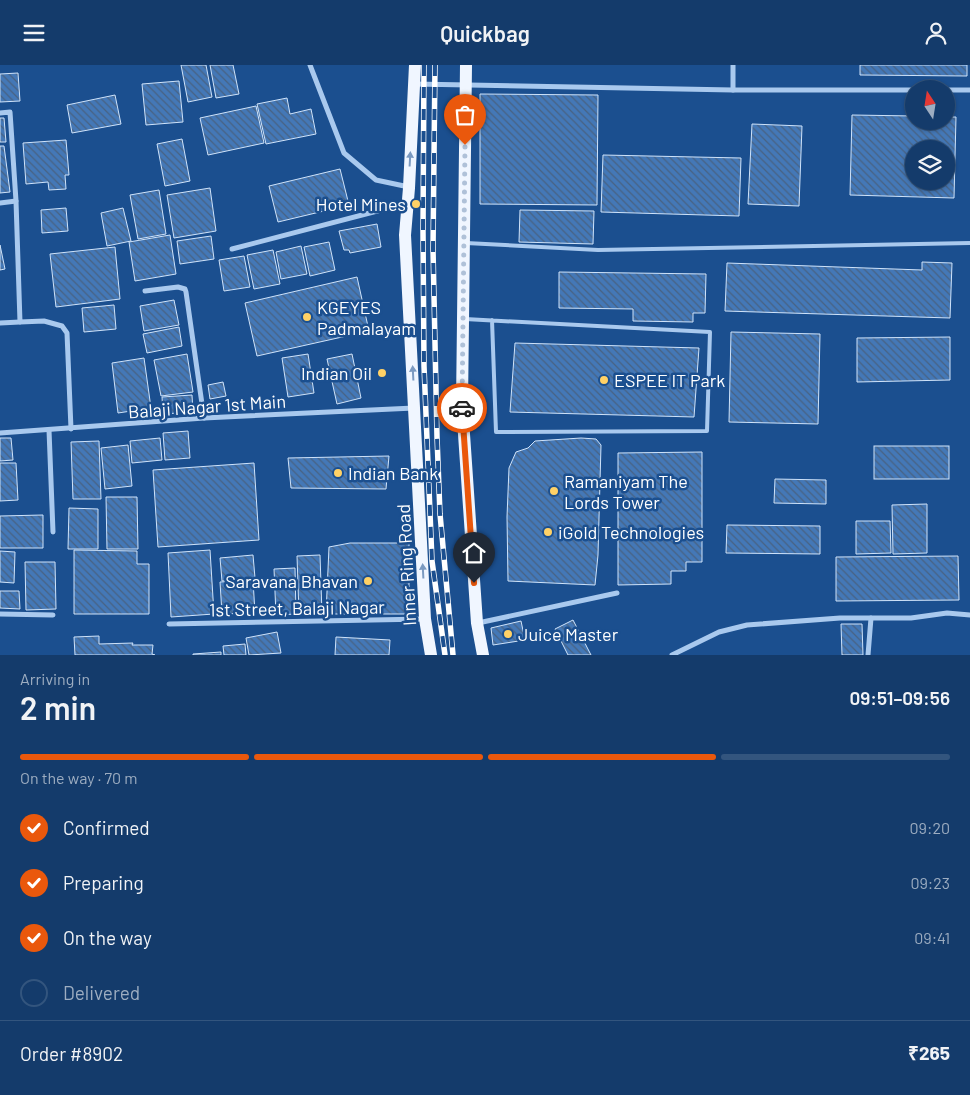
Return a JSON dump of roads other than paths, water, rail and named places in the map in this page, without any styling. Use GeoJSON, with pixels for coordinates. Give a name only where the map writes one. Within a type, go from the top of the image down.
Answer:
{"type":"FeatureCollection","features":[{"type":"Feature","properties":{"kind":"main road","name":"Inner Ring Road"},"geometry":{"type":"LineString","coordinates":[[415,65],[405,235],[425,619],[430,655]]}},
{"type":"Feature","properties":{"kind":"main road"},"geometry":{"type":"LineString","coordinates":[[466,65],[462,405],[477,623],[483,655]]}},
{"type":"Feature","properties":{"kind":"street"},"geometry":{"type":"LineString","coordinates":[[310,65],[344,153],[376,180],[409,188]]}},
{"type":"Feature","properties":{"kind":"street"},"geometry":{"type":"LineString","coordinates":[[732,65],[733,90]]}},
{"type":"Feature","properties":{"kind":"street"},"geometry":{"type":"LineString","coordinates":[[414,84],[733,90],[905,90]]}},
{"type":"Feature","properties":{"kind":"street"},"geometry":{"type":"LineString","coordinates":[[955,90],[970,90]]}},
{"type":"Feature","properties":{"kind":"street"},"geometry":{"type":"LineString","coordinates":[[0,113],[10,112],[16,201],[20,322]]}},
{"type":"Feature","properties":{"kind":"street"},"geometry":{"type":"LineString","coordinates":[[0,203],[16,201]]}},
{"type":"Feature","properties":{"kind":"street"},"geometry":{"type":"LineString","coordinates":[[232,249],[408,202]]}},
{"type":"Feature","properties":{"kind":"street"},"geometry":{"type":"LineString","coordinates":[[145,291],[178,287],[186,292],[204,418]]}},
{"type":"Feature","properties":{"kind":"street"},"geometry":{"type":"LineString","coordinates":[[0,323],[44,321],[62,326],[67,333],[71,429]]}},
{"type":"Feature","properties":{"kind":"street","name":"Balaji Nagar 1st Main"},"geometry":{"type":"LineString","coordinates":[[0,433],[49,431],[204,418],[415,407]]}},
{"type":"Feature","properties":{"kind":"street"},"geometry":{"type":"LineString","coordinates":[[49,431],[53,532]]}},
{"type":"Feature","properties":{"kind":"street"},"geometry":{"type":"LineString","coordinates":[[477,623],[617,593]]}},
{"type":"Feature","properties":{"kind":"street"},"geometry":{"type":"LineString","coordinates":[[672,655],[719,632],[747,625],[840,618],[911,618],[948,613],[970,615]]}},
{"type":"Feature","properties":{"kind":"street"},"geometry":{"type":"LineString","coordinates":[[0,614],[53,615]]}},
{"type":"Feature","properties":{"kind":"street"},"geometry":{"type":"LineString","coordinates":[[868,655],[872,618]]}},
{"type":"Feature","properties":{"kind":"street","name":"1st Street, Balaji Nagar"},"geometry":{"type":"LineString","coordinates":[[169,624],[425,619]]}},
{"type":"Feature","properties":{"kind":"lane"},"geometry":{"type":"LineString","coordinates":[[464,243],[598,250],[970,243]]}},
{"type":"Feature","properties":{"kind":"lane"},"geometry":{"type":"LineString","coordinates":[[463,319],[710,332],[707,431],[496,432],[492,321]]}},
{"type":"Feature","properties":{"kind":"railway"},"geometry":{"type":"LineString","coordinates":[[424,65],[424,366],[432,561],[445,655]]}},
{"type":"Feature","properties":{"kind":"railway"},"geometry":{"type":"LineString","coordinates":[[435,65],[433,249],[437,437],[440,514],[453,655]]}},
{"type":"Feature","properties":{"kind":"place","name":"Hotel Mines"},"geometry":{"type":"Point","coordinates":[416,204]}},
{"type":"Feature","properties":{"kind":"place","name":"KGEYES Padmalayam"},"geometry":{"type":"Point","coordinates":[307,317]}},
{"type":"Feature","properties":{"kind":"place","name":"Indian Oil"},"geometry":{"type":"Point","coordinates":[382,373]}},
{"type":"Feature","properties":{"kind":"place","name":"ESPEE IT Park"},"geometry":{"type":"Point","coordinates":[604,380]}},
{"type":"Feature","properties":{"kind":"place","name":"Indian Bank"},"geometry":{"type":"Point","coordinates":[338,473]}},
{"type":"Feature","properties":{"kind":"place","name":"Ramaniyam The Lords Tower"},"geometry":{"type":"Point","coordinates":[554,491]}},
{"type":"Feature","properties":{"kind":"place","name":"iGold Technologies"},"geometry":{"type":"Point","coordinates":[548,532]}},
{"type":"Feature","properties":{"kind":"place","name":"Saravana Bhavan"},"geometry":{"type":"Point","coordinates":[368,581]}},
{"type":"Feature","properties":{"kind":"place","name":"Juice Master"},"geometry":{"type":"Point","coordinates":[508,634]}}]}
